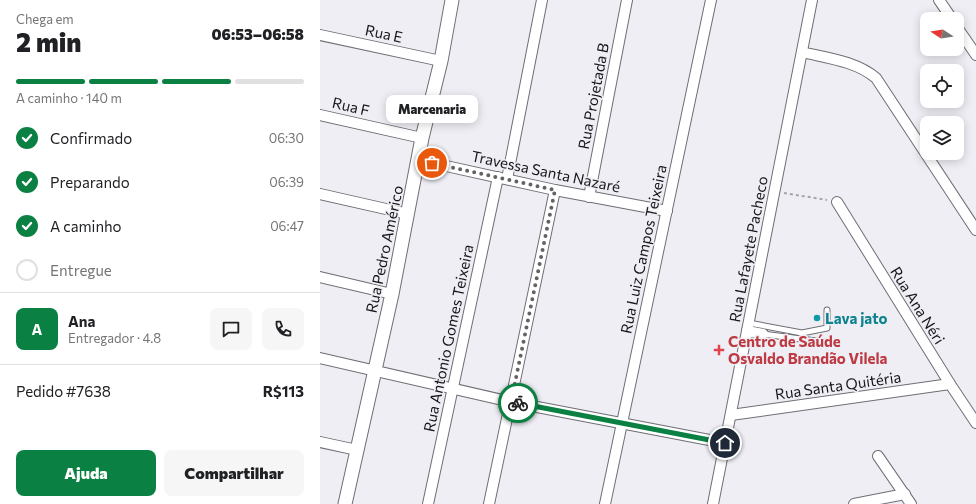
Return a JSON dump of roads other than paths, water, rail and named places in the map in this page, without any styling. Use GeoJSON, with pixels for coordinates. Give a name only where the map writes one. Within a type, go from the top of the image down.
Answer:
{"type":"FeatureCollection","features":[{"type":"Feature","properties":{"kind":"street","name":"Rua Pedro Américo"},"geometry":{"type":"LineString","coordinates":[[345,504],[392,294],[419,160],[422,138],[441,60],[452,0]]}},
{"type":"Feature","properties":{"kind":"street","name":"Rua Antonio Gomes Teixeira"},"geometry":{"type":"LineString","coordinates":[[428,504],[453,389],[503,178],[542,0]]}},
{"type":"Feature","properties":{"kind":"street","name":"Rua Projetada B"},"geometry":{"type":"LineString","coordinates":[[589,197],[627,0]]}},
{"type":"Feature","properties":{"kind":"street","name":"Rua Luiz Campos Teixeira"},"geometry":{"type":"LineString","coordinates":[[606,504],[711,0]]}},
{"type":"Feature","properties":{"kind":"street","name":"Rua Lafayete Pacheco"},"geometry":{"type":"LineString","coordinates":[[713,504],[812,0]]}},
{"type":"Feature","properties":{"kind":"street"},"geometry":{"type":"LineString","coordinates":[[939,0],[947,12]]}},
{"type":"Feature","properties":{"kind":"street","name":"Rua E"},"geometry":{"type":"LineString","coordinates":[[320,35],[441,60]]}},
{"type":"Feature","properties":{"kind":"street"},"geometry":{"type":"LineString","coordinates":[[964,37],[976,54]]}},
{"type":"Feature","properties":{"kind":"street"},"geometry":{"type":"LineString","coordinates":[[802,52],[858,66],[867,70],[876,78],[976,230]]}},
{"type":"Feature","properties":{"kind":"street","name":"Rua F"},"geometry":{"type":"LineString","coordinates":[[320,115],[422,138]]}},
{"type":"Feature","properties":{"kind":"street","name":"Travessa Santa Nazaré"},"geometry":{"type":"LineString","coordinates":[[419,160],[589,197],[667,211]]}},
{"type":"Feature","properties":{"kind":"street"},"geometry":{"type":"LineString","coordinates":[[489,504],[555,190]]}},
{"type":"Feature","properties":{"kind":"street"},"geometry":{"type":"LineString","coordinates":[[320,194],[408,214]]}},
{"type":"Feature","properties":{"kind":"street","name":"Rua Ana Néri"},"geometry":{"type":"LineString","coordinates":[[836,202],[976,423]]}},
{"type":"Feature","properties":{"kind":"street"},"geometry":{"type":"LineString","coordinates":[[320,277],[392,294]]}},
{"type":"Feature","properties":{"kind":"street"},"geometry":{"type":"LineString","coordinates":[[748,327],[763,334]]}},
{"type":"Feature","properties":{"kind":"street"},"geometry":{"type":"LineString","coordinates":[[320,358],[511,402],[725,443]]}},
{"type":"Feature","properties":{"kind":"street","name":"Rua Santa Quitéria"},"geometry":{"type":"LineString","coordinates":[[731,415],[950,384]]}},
{"type":"Feature","properties":{"kind":"street"},"geometry":{"type":"LineString","coordinates":[[320,442],[357,450]]}},
{"type":"Feature","properties":{"kind":"street"},"geometry":{"type":"LineString","coordinates":[[878,456],[911,504]]}},
{"type":"Feature","properties":{"kind":"street"},"geometry":{"type":"LineString","coordinates":[[854,504],[905,494]]}},
{"type":"Feature","properties":{"kind":"lane"},"geometry":{"type":"LineString","coordinates":[[748,327],[802,333],[827,328],[827,310]]}},
{"type":"Feature","properties":{"kind":"lane"},"geometry":{"type":"LineString","coordinates":[[763,334],[831,344]]}},
{"type":"Feature","properties":{"kind":"place","name":"Marcenaria"},"geometry":{"type":"Point","coordinates":[432,163]}},
{"type":"Feature","properties":{"kind":"place","name":"Lava jato"},"geometry":{"type":"Point","coordinates":[817,318]}},
{"type":"Feature","properties":{"kind":"place","name":"Centro de Saúde Osvaldo Brandão Vilela"},"geometry":{"type":"Point","coordinates":[719,350]}}]}
